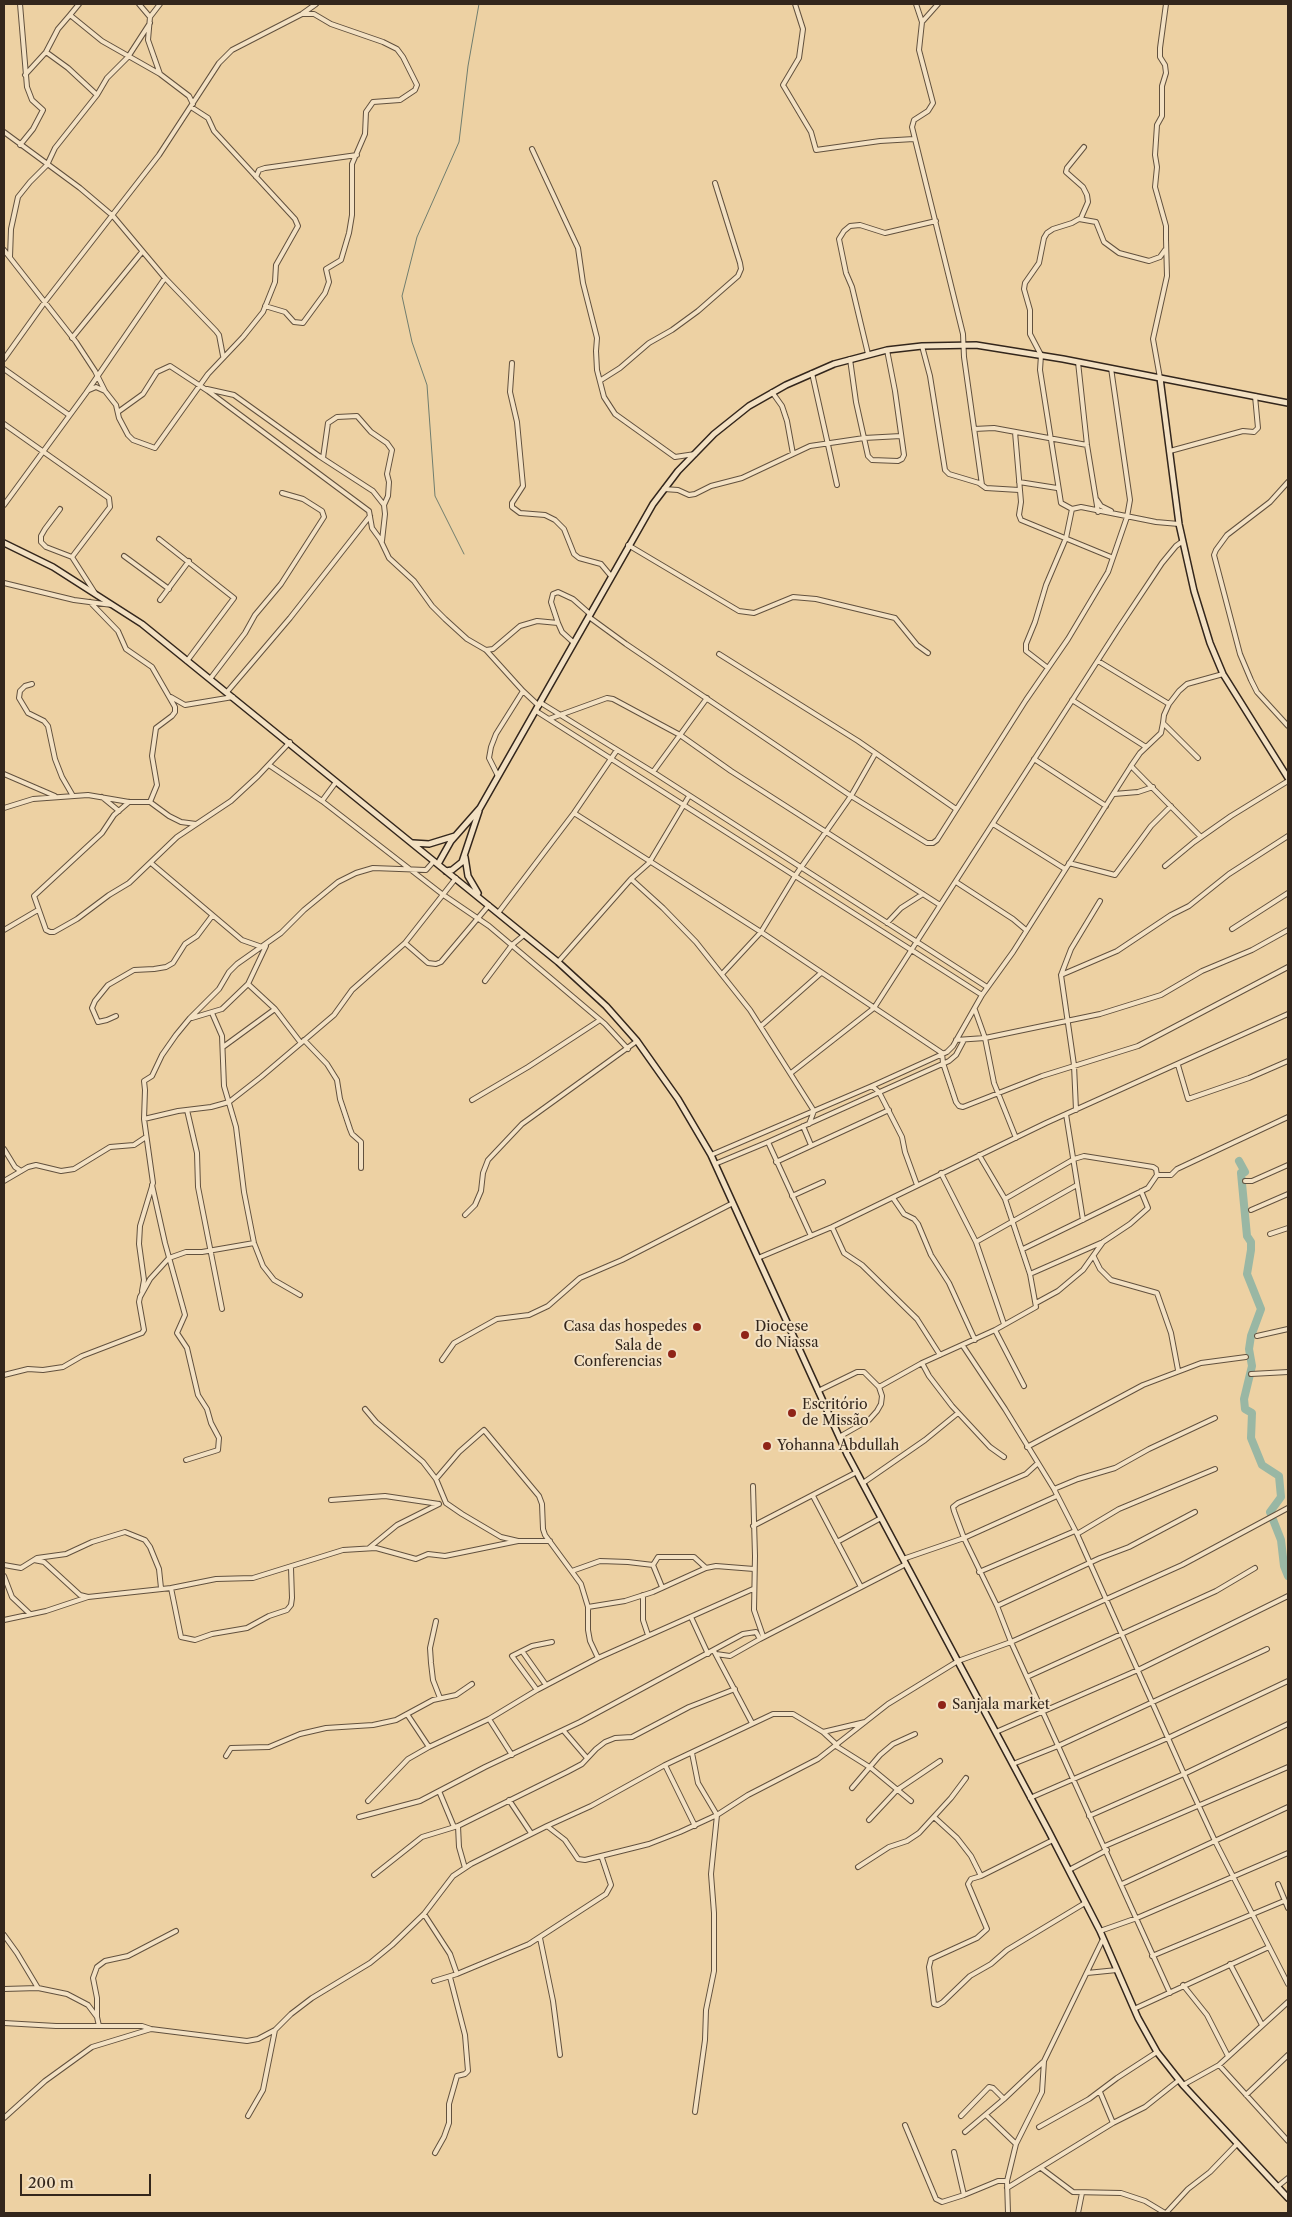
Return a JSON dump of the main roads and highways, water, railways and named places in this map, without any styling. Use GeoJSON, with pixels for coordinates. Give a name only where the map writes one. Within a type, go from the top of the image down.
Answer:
{"type":"FeatureCollection","features":[{"type":"Feature","properties":{"kind":"main road"},"geometry":{"type":"LineString","coordinates":[[436,862],[480,808],[539,707],[628,545],[664,489],[714,434],[749,406],[772,392],[812,373],[868,354],[922,346],[963,345],[992,346],[1288,403]]}},
{"type":"Feature","properties":{"kind":"main road"},"geometry":{"type":"LineString","coordinates":[[1160,378],[1179,524],[1210,643],[1223,674],[1288,780]]}},
{"type":"Feature","properties":{"kind":"main road"},"geometry":{"type":"LineString","coordinates":[[4,543],[53,567],[115,606],[227,692],[558,962],[606,1006],[637,1041],[678,1099],[711,1155],[862,1484],[905,1561],[1069,1870],[1100,1931],[1134,2009],[1157,2052],[1183,2085],[1288,2198]]}},
{"type":"Feature","properties":{"kind":"main road"},"geometry":{"type":"LineString","coordinates":[[446,871],[458,866],[465,857],[480,808]]}},
{"type":"Feature","properties":{"kind":"main road"},"geometry":{"type":"LineString","coordinates":[[412,843],[429,844],[458,835]]}},
{"type":"Feature","properties":{"kind":"main road"},"geometry":{"type":"LineString","coordinates":[[465,857],[468,876],[484,901]]}},
{"type":"Feature","properties":{"kind":"waterway"},"geometry":{"type":"LineString","coordinates":[[464,554],[435,496],[427,385],[412,342],[402,296],[417,237],[459,142],[468,66],[479,4]]}},
{"type":"Feature","properties":{"kind":"waterway"},"geometry":{"type":"LineString","coordinates":[[1239,1161],[1245,1172],[1241,1173],[1247,1236],[1251,1242],[1247,1274],[1261,1309],[1251,1336],[1249,1349],[1252,1366],[1244,1399],[1245,1409],[1252,1413],[1251,1438],[1262,1465],[1279,1476],[1281,1497],[1270,1512],[1281,1540],[1284,1566],[1288,1576]]}},
{"type":"Feature","properties":{"kind":"place","name":"Casa das hospedes"},"geometry":{"type":"Point","coordinates":[697,1327]}},
{"type":"Feature","properties":{"kind":"place","name":"Diocese do Niassa"},"geometry":{"type":"Point","coordinates":[745,1335]}},
{"type":"Feature","properties":{"kind":"place","name":"Sala de Conferencias"},"geometry":{"type":"Point","coordinates":[672,1354]}},
{"type":"Feature","properties":{"kind":"place","name":"Escritório de Missão"},"geometry":{"type":"Point","coordinates":[792,1413]}},
{"type":"Feature","properties":{"kind":"place","name":"Yohanna Abdullah"},"geometry":{"type":"Point","coordinates":[767,1446]}},
{"type":"Feature","properties":{"kind":"place","name":"Sanjala market"},"geometry":{"type":"Point","coordinates":[942,1705]}}]}
